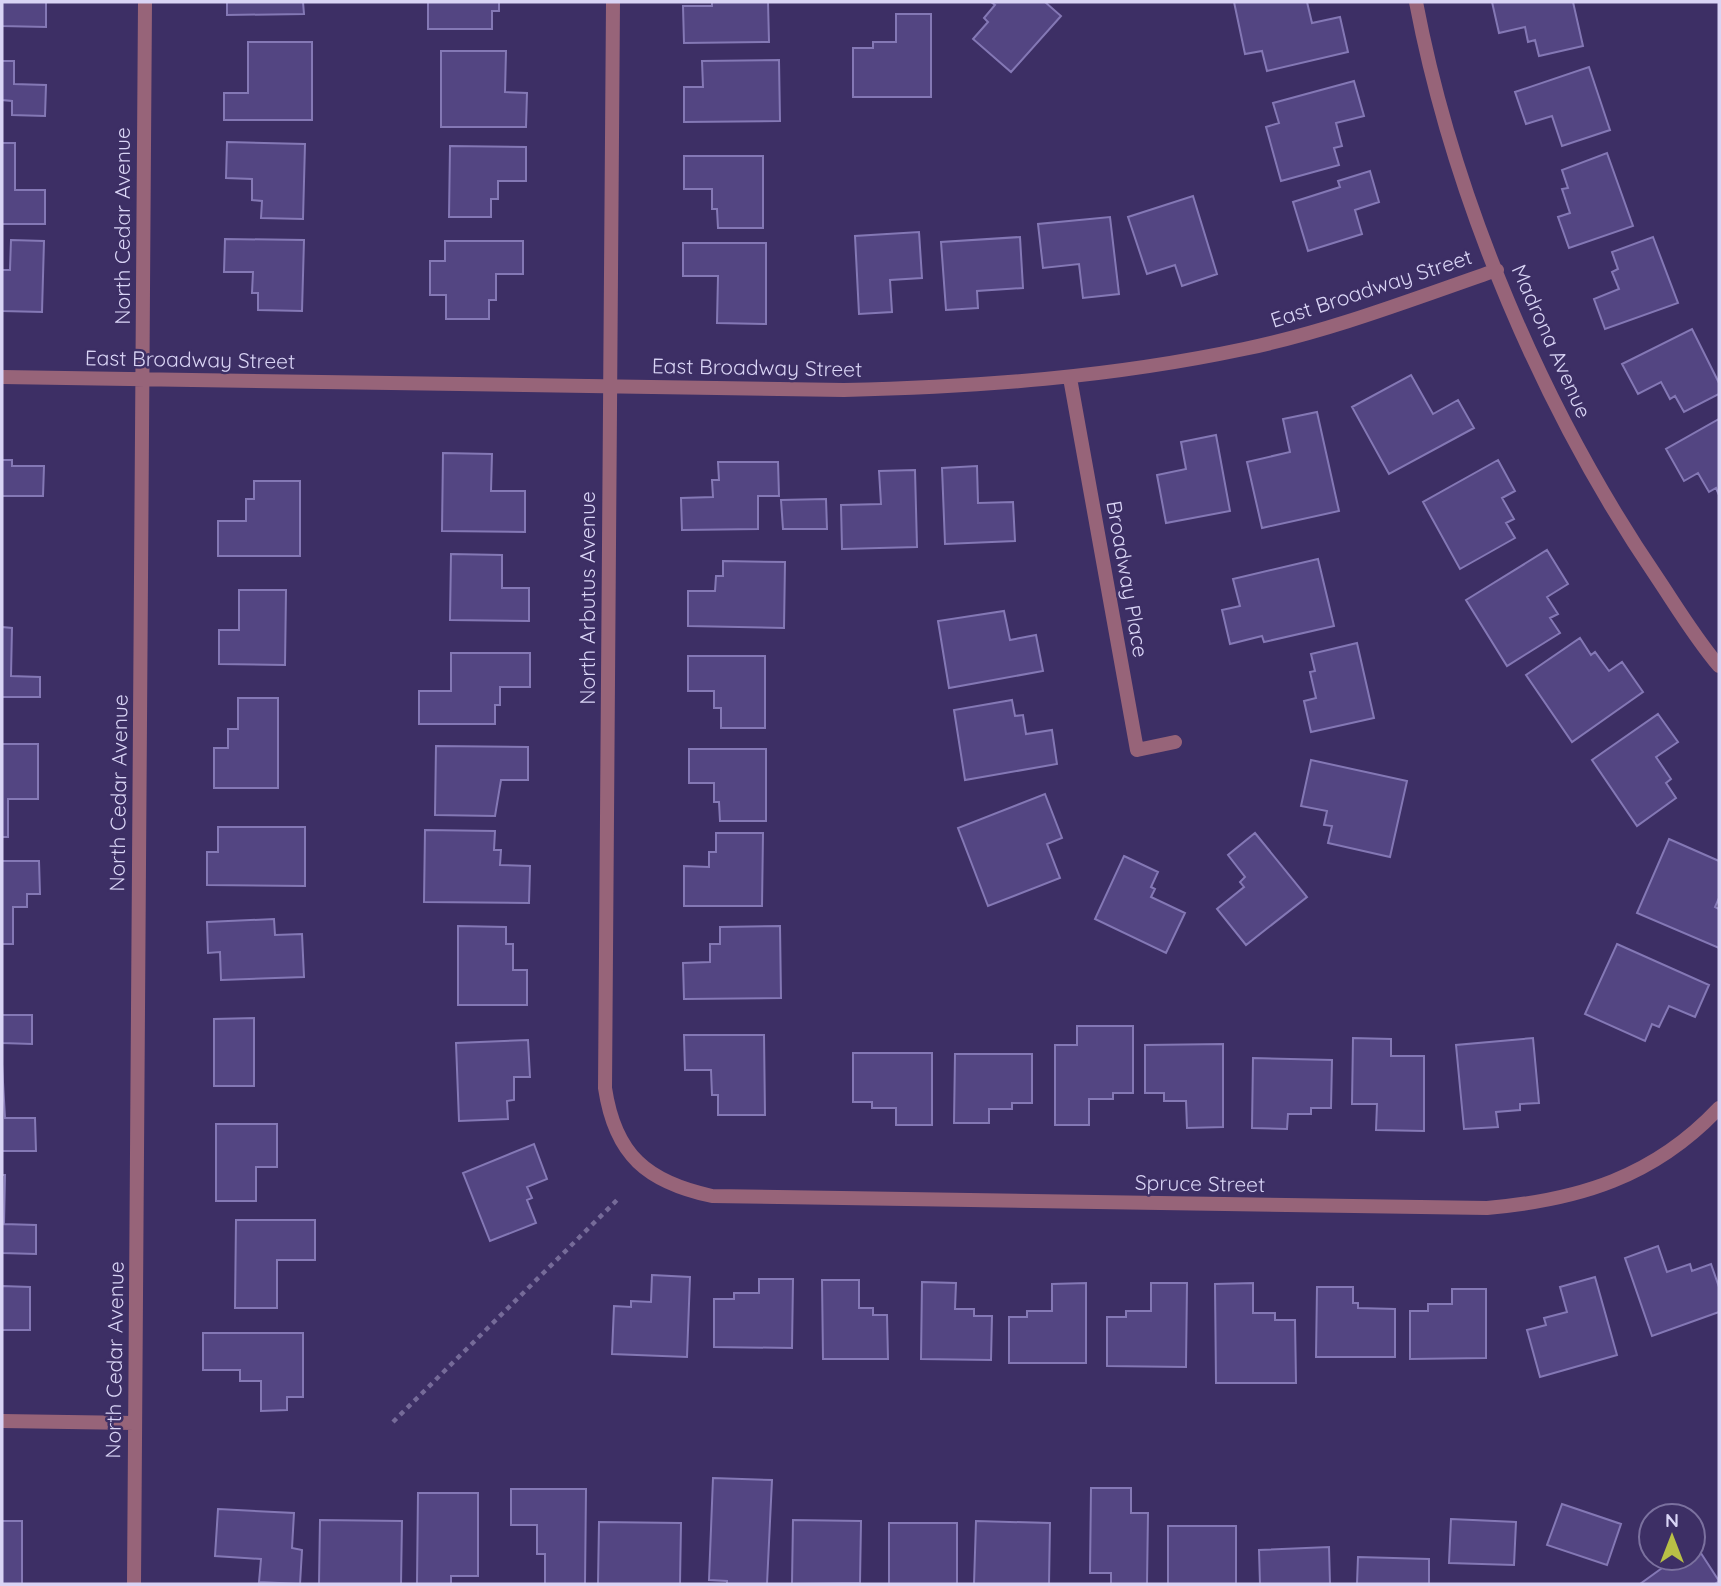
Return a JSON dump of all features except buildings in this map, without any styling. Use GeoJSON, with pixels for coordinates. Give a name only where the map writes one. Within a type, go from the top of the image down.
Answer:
{"type":"FeatureCollection","features":[{"type":"Feature","properties":{"kind":"street","name":"North Cedar Avenue"},"geometry":{"type":"LineString","coordinates":[[134,1584],[145,2]]}},
{"type":"Feature","properties":{"kind":"street","name":"North Arbutus Avenue"},"geometry":{"type":"LineString","coordinates":[[613,2],[605,1088],[618,1137],[635,1160],[656,1179]]}},
{"type":"Feature","properties":{"kind":"street","name":"Madrona Avenue"},"geometry":{"type":"LineString","coordinates":[[1416,2],[1454,153],[1497,270],[1551,397],[1616,519],[1719,666]]}},
{"type":"Feature","properties":{"kind":"street","name":"East Broadway Street"},"geometry":{"type":"LineString","coordinates":[[2,377],[844,390],[970,387],[1070,378],[1246,349],[1349,322],[1497,270]]}},
{"type":"Feature","properties":{"kind":"street","name":"Broadway Place"},"geometry":{"type":"LineString","coordinates":[[1070,378],[1137,750],[1175,742]]}},
{"type":"Feature","properties":{"kind":"street","name":"Spruce Street"},"geometry":{"type":"LineString","coordinates":[[656,1179],[712,1196],[1487,1208],[1565,1198],[1616,1182],[1658,1159],[1699,1129],[1719,1108]]}},
{"type":"Feature","properties":{"kind":"street"},"geometry":{"type":"LineString","coordinates":[[2,1421],[134,1423]]}},
{"type":"Feature","properties":{"kind":"path"},"geometry":{"type":"LineString","coordinates":[[393,1422],[618,1199]]}}]}
